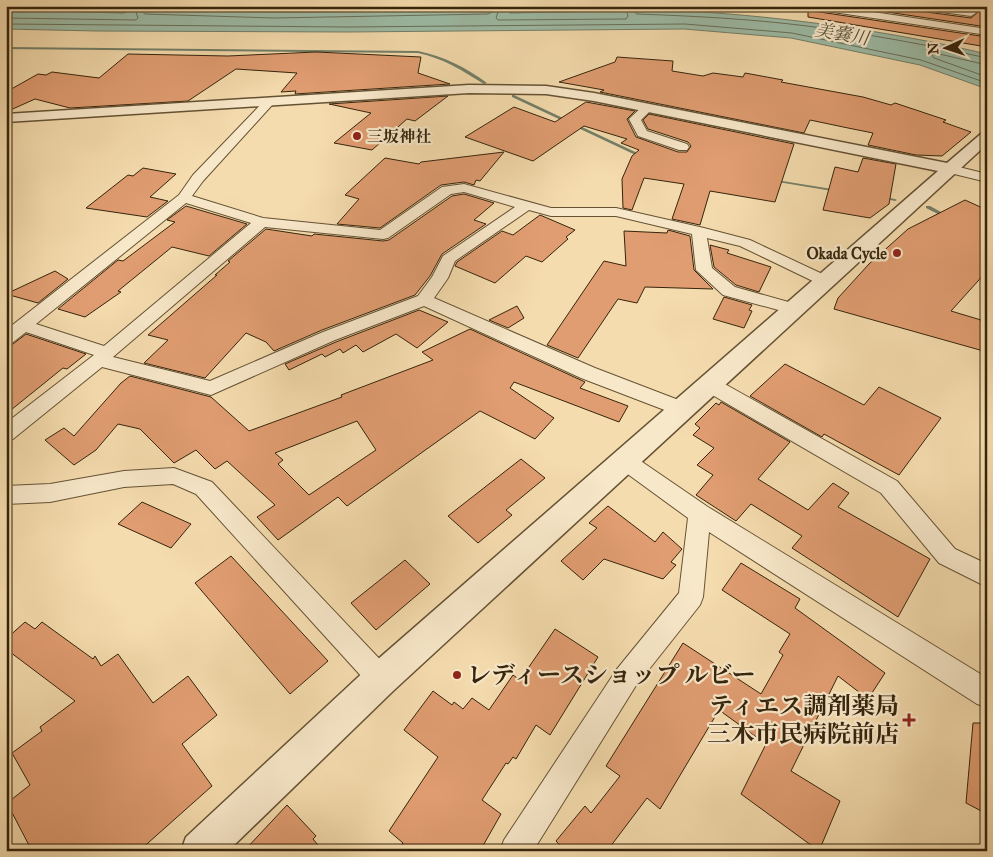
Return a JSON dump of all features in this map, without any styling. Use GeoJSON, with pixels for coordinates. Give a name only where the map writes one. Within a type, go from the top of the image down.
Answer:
{"type":"FeatureCollection","features":[{"type":"Feature","properties":{"kind":"street"},"geometry":{"type":"LineString","coordinates":[[813,6],[985,32]]}},
{"type":"Feature","properties":{"kind":"street"},"geometry":{"type":"LineString","coordinates":[[919,6],[967,9],[985,32]]}},
{"type":"Feature","properties":{"kind":"street"},"geometry":{"type":"LineString","coordinates":[[6,118],[469,89],[546,90],[648,107],[952,169],[987,178]]}},
{"type":"Feature","properties":{"kind":"street"},"geometry":{"type":"LineString","coordinates":[[6,340],[184,198],[198,178],[269,102]]}},
{"type":"Feature","properties":{"kind":"street"},"geometry":{"type":"LineString","coordinates":[[648,107],[635,119],[642,133],[683,147]]}},
{"type":"Feature","properties":{"kind":"street"},"geometry":{"type":"LineString","coordinates":[[200,851],[381,679],[987,136]]}},
{"type":"Feature","properties":{"kind":"street"},"geometry":{"type":"LineString","coordinates":[[184,198],[262,222],[383,235],[447,190],[464,188],[551,212],[616,212],[699,231],[745,243],[825,281]]}},
{"type":"Feature","properties":{"kind":"street"},"geometry":{"type":"LineString","coordinates":[[25,326],[103,357],[211,388],[329,336],[424,300],[440,278],[448,259],[527,206]]}},
{"type":"Feature","properties":{"kind":"street"},"geometry":{"type":"LineString","coordinates":[[6,434],[103,357],[262,222]]}},
{"type":"Feature","properties":{"kind":"street"},"geometry":{"type":"LineString","coordinates":[[699,231],[704,270],[729,291],[793,310]]}},
{"type":"Feature","properties":{"kind":"street"},"geometry":{"type":"LineString","coordinates":[[424,300],[588,372],[682,409]]}},
{"type":"Feature","properties":{"kind":"street"},"geometry":{"type":"LineString","coordinates":[[710,384],[889,487],[947,556],[987,576]]}},
{"type":"Feature","properties":{"kind":"street"},"geometry":{"type":"LineString","coordinates":[[625,461],[700,514],[987,694]]}},
{"type":"Feature","properties":{"kind":"street"},"geometry":{"type":"LineString","coordinates":[[6,495],[50,493],[124,479],[174,476],[204,488],[381,679]]}},
{"type":"Feature","properties":{"kind":"street"},"geometry":{"type":"LineString","coordinates":[[516,851],[626,678],[691,596],[700,514]]}},
{"type":"Feature","properties":{"kind":"water","name":"美嚢川"},"geometry":{"type":"Polygon","coordinates":[[[6,6],[296,12],[588,7],[715,13],[852,28],[987,54],[987,89],[920,65],[791,38],[684,29],[347,32],[6,29],[6,6]]]}},
{"type":"Feature","properties":{"kind":"building"},"geometry":{"type":"Polygon","coordinates":[[[847,6],[913,6],[919,11],[971,18],[978,12],[964,6],[987,6],[987,27],[847,6]]]}},
{"type":"Feature","properties":{"kind":"building"},"geometry":{"type":"Polygon","coordinates":[[[808,8],[813,11],[987,37],[987,47],[808,17],[808,8]]]}},
{"type":"Feature","properties":{"kind":"building"},"geometry":{"type":"Polygon","coordinates":[[[316,52],[421,57],[418,73],[450,84],[295,94],[296,91],[281,92],[297,73],[236,69],[188,101],[70,108],[35,99],[6,112],[6,92],[38,74],[46,75],[52,72],[99,78],[128,54],[228,56],[316,52]]]}},
{"type":"Feature","properties":{"kind":"building"},"geometry":{"type":"Polygon","coordinates":[[[617,57],[673,61],[672,71],[703,76],[713,73],[743,77],[745,73],[783,80],[781,82],[863,97],[891,105],[895,103],[946,120],[943,122],[971,132],[942,156],[916,155],[868,145],[873,133],[810,120],[804,133],[559,82],[615,62],[617,57]]]}},
{"type":"Feature","properties":{"kind":"building"},"geometry":{"type":"Polygon","coordinates":[[[448,96],[415,121],[407,119],[372,150],[334,143],[371,113],[329,104],[448,96]]]}},
{"type":"Feature","properties":{"kind":"building"},"geometry":{"type":"Polygon","coordinates":[[[586,102],[635,111],[627,119],[636,137],[678,152],[687,152],[691,146],[688,142],[648,129],[643,120],[649,114],[794,144],[775,202],[710,191],[700,225],[672,219],[684,184],[644,178],[632,210],[623,208],[622,179],[632,156],[639,150],[621,143],[627,139],[584,126],[533,161],[465,137],[514,107],[555,122],[586,102]]]}},
{"type":"Feature","properties":{"kind":"building"},"geometry":{"type":"Polygon","coordinates":[[[504,152],[480,181],[476,180],[474,185],[464,182],[441,185],[380,228],[337,224],[359,199],[345,195],[385,158],[419,164],[421,162],[504,152]]]}},
{"type":"Feature","properties":{"kind":"building"},"geometry":{"type":"Polygon","coordinates":[[[863,158],[896,164],[889,204],[870,218],[823,210],[835,167],[858,172],[863,158]]]}},
{"type":"Feature","properties":{"kind":"building"},"geometry":{"type":"Polygon","coordinates":[[[143,168],[176,174],[150,197],[168,201],[147,217],[86,208],[128,175],[133,176],[143,168]]]}},
{"type":"Feature","properties":{"kind":"building"},"geometry":{"type":"Polygon","coordinates":[[[464,194],[494,203],[474,220],[486,224],[442,254],[430,276],[415,295],[322,330],[274,351],[266,342],[246,333],[205,378],[144,363],[168,340],[148,335],[217,275],[215,275],[230,262],[228,261],[266,229],[312,236],[314,234],[389,240],[452,196],[464,194]]]}},
{"type":"Feature","properties":{"kind":"building"},"geometry":{"type":"Polygon","coordinates":[[[965,200],[987,210],[987,271],[951,311],[981,320],[981,322],[987,324],[987,352],[834,309],[838,298],[869,264],[908,229],[965,200]]]}},
{"type":"Feature","properties":{"kind":"building"},"geometry":{"type":"Polygon","coordinates":[[[186,206],[247,224],[209,256],[172,247],[118,291],[121,292],[85,317],[58,309],[118,260],[123,261],[175,222],[167,220],[186,206]]]}},
{"type":"Feature","properties":{"kind":"building"},"geometry":{"type":"Polygon","coordinates":[[[540,215],[575,230],[566,237],[568,239],[542,262],[526,256],[495,283],[455,266],[457,262],[502,231],[513,235],[540,215]]]}},
{"type":"Feature","properties":{"kind":"building"},"geometry":{"type":"Polygon","coordinates":[[[668,230],[690,236],[694,270],[713,289],[645,287],[637,303],[618,299],[578,358],[547,345],[604,261],[626,266],[624,231],[667,233],[668,230]]]}},
{"type":"Feature","properties":{"kind":"building"},"geometry":{"type":"Polygon","coordinates":[[[710,245],[729,250],[727,253],[771,267],[759,292],[736,285],[714,267],[710,245]]]}},
{"type":"Feature","properties":{"kind":"building"},"geometry":{"type":"Polygon","coordinates":[[[55,271],[68,279],[38,303],[6,294],[55,271]]]}},
{"type":"Feature","properties":{"kind":"building"},"geometry":{"type":"Polygon","coordinates":[[[724,297],[752,305],[749,310],[752,311],[744,328],[713,319],[724,297]]]}},
{"type":"Feature","properties":{"kind":"building"},"geometry":{"type":"Polygon","coordinates":[[[517,306],[524,318],[508,328],[489,320],[517,306]]]}},
{"type":"Feature","properties":{"kind":"building"},"geometry":{"type":"Polygon","coordinates":[[[419,310],[448,322],[417,348],[396,334],[363,352],[356,345],[343,353],[340,349],[325,357],[322,354],[289,370],[285,364],[336,342],[419,310]]]}},
{"type":"Feature","properties":{"kind":"building"},"geometry":{"type":"Polygon","coordinates":[[[470,329],[585,382],[580,388],[628,406],[619,422],[514,382],[510,388],[554,418],[535,439],[480,411],[347,506],[338,497],[278,540],[257,517],[275,505],[227,461],[215,469],[196,450],[174,463],[140,429],[118,424],[96,450],[74,465],[45,440],[64,428],[74,436],[121,383],[130,376],[211,397],[249,431],[342,397],[341,395],[433,360],[422,352],[470,329]],[[357,421],[275,453],[283,460],[278,464],[309,495],[376,450],[357,421]]]}},
{"type":"Feature","properties":{"kind":"building"},"geometry":{"type":"Polygon","coordinates":[[[26,334],[86,354],[67,369],[63,368],[6,414],[6,347],[26,334]]]}},
{"type":"Feature","properties":{"kind":"building"},"geometry":{"type":"Polygon","coordinates":[[[785,364],[864,405],[879,387],[941,418],[899,475],[824,434],[822,437],[750,396],[785,364]]]}},
{"type":"Feature","properties":{"kind":"building"},"geometry":{"type":"Polygon","coordinates":[[[721,402],[790,442],[758,479],[808,510],[833,483],[849,493],[838,507],[930,559],[898,617],[792,548],[802,536],[751,504],[736,521],[696,495],[713,475],[697,465],[714,448],[693,435],[700,428],[695,424],[716,403],[719,405],[721,402]]]}},
{"type":"Feature","properties":{"kind":"building"},"geometry":{"type":"Polygon","coordinates":[[[521,459],[545,478],[506,510],[512,515],[478,543],[448,516],[521,459]]]}},
{"type":"Feature","properties":{"kind":"building"},"geometry":{"type":"Polygon","coordinates":[[[142,502],[191,524],[171,548],[118,524],[142,502]]]}},
{"type":"Feature","properties":{"kind":"building"},"geometry":{"type":"Polygon","coordinates":[[[608,506],[655,542],[663,532],[682,549],[671,562],[676,565],[663,579],[604,559],[583,580],[561,561],[597,528],[589,523],[608,506]]]}},
{"type":"Feature","properties":{"kind":"building"},"geometry":{"type":"Polygon","coordinates":[[[231,556],[328,661],[290,694],[195,583],[231,556]]]}},
{"type":"Feature","properties":{"kind":"building"},"geometry":{"type":"Polygon","coordinates":[[[405,560],[430,584],[376,630],[351,603],[405,560]]]}},
{"type":"Feature","properties":{"kind":"building"},"geometry":{"type":"Polygon","coordinates":[[[741,563],[800,599],[795,608],[885,673],[868,699],[838,676],[791,771],[840,801],[819,851],[741,794],[766,744],[719,710],[660,809],[647,798],[607,851],[565,851],[556,841],[585,806],[591,813],[620,776],[606,766],[683,643],[761,694],[783,655],[779,652],[790,634],[722,590],[741,563]]]}},
{"type":"Feature","properties":{"kind":"building"},"geometry":{"type":"Polygon","coordinates":[[[25,622],[35,629],[42,622],[93,659],[95,656],[101,666],[118,654],[153,703],[188,676],[217,715],[182,744],[212,786],[139,851],[32,851],[7,803],[30,785],[12,753],[42,731],[40,727],[75,701],[6,649],[6,639],[25,622]]]}},
{"type":"Feature","properties":{"kind":"building"},"geometry":{"type":"Polygon","coordinates":[[[555,629],[598,657],[550,735],[536,725],[516,759],[513,757],[508,764],[506,763],[482,800],[501,814],[480,851],[398,851],[403,843],[389,831],[438,757],[404,730],[433,691],[452,705],[454,702],[463,709],[472,698],[489,710],[513,675],[520,680],[555,629]]]}},
{"type":"Feature","properties":{"kind":"building"},"geometry":{"type":"Polygon","coordinates":[[[973,723],[987,723],[987,814],[966,803],[973,723]]]}},
{"type":"Feature","properties":{"kind":"building"},"geometry":{"type":"Polygon","coordinates":[[[287,805],[316,836],[313,839],[323,851],[244,851],[287,805]]]}},
{"type":"Feature","properties":{"kind":"waterway"},"geometry":{"type":"LineString","coordinates":[[6,48],[418,52],[445,60],[485,83]]}},
{"type":"Feature","properties":{"kind":"waterway"},"geometry":{"type":"LineString","coordinates":[[513,96],[644,157]]}},
{"type":"Feature","properties":{"kind":"waterway"},"geometry":{"type":"LineString","coordinates":[[772,180],[838,191]]}},
{"type":"Feature","properties":{"kind":"waterway"},"geometry":{"type":"LineString","coordinates":[[881,197],[895,200]]}},
{"type":"Feature","properties":{"kind":"waterway"},"geometry":{"type":"LineString","coordinates":[[928,207],[948,217]]}},
{"type":"Feature","properties":{"kind":"place","name":"三坂神社"},"geometry":{"type":"Point","coordinates":[357,136]}},
{"type":"Feature","properties":{"kind":"place","name":"Okada Cycle"},"geometry":{"type":"Point","coordinates":[897,253]}},
{"type":"Feature","properties":{"kind":"place","name":"レディースショップ ルビー"},"geometry":{"type":"Point","coordinates":[457,675]}},
{"type":"Feature","properties":{"kind":"place","name":"ティエス調剤薬局 三木市民病院前店"},"geometry":{"type":"Point","coordinates":[909,720]}}]}
